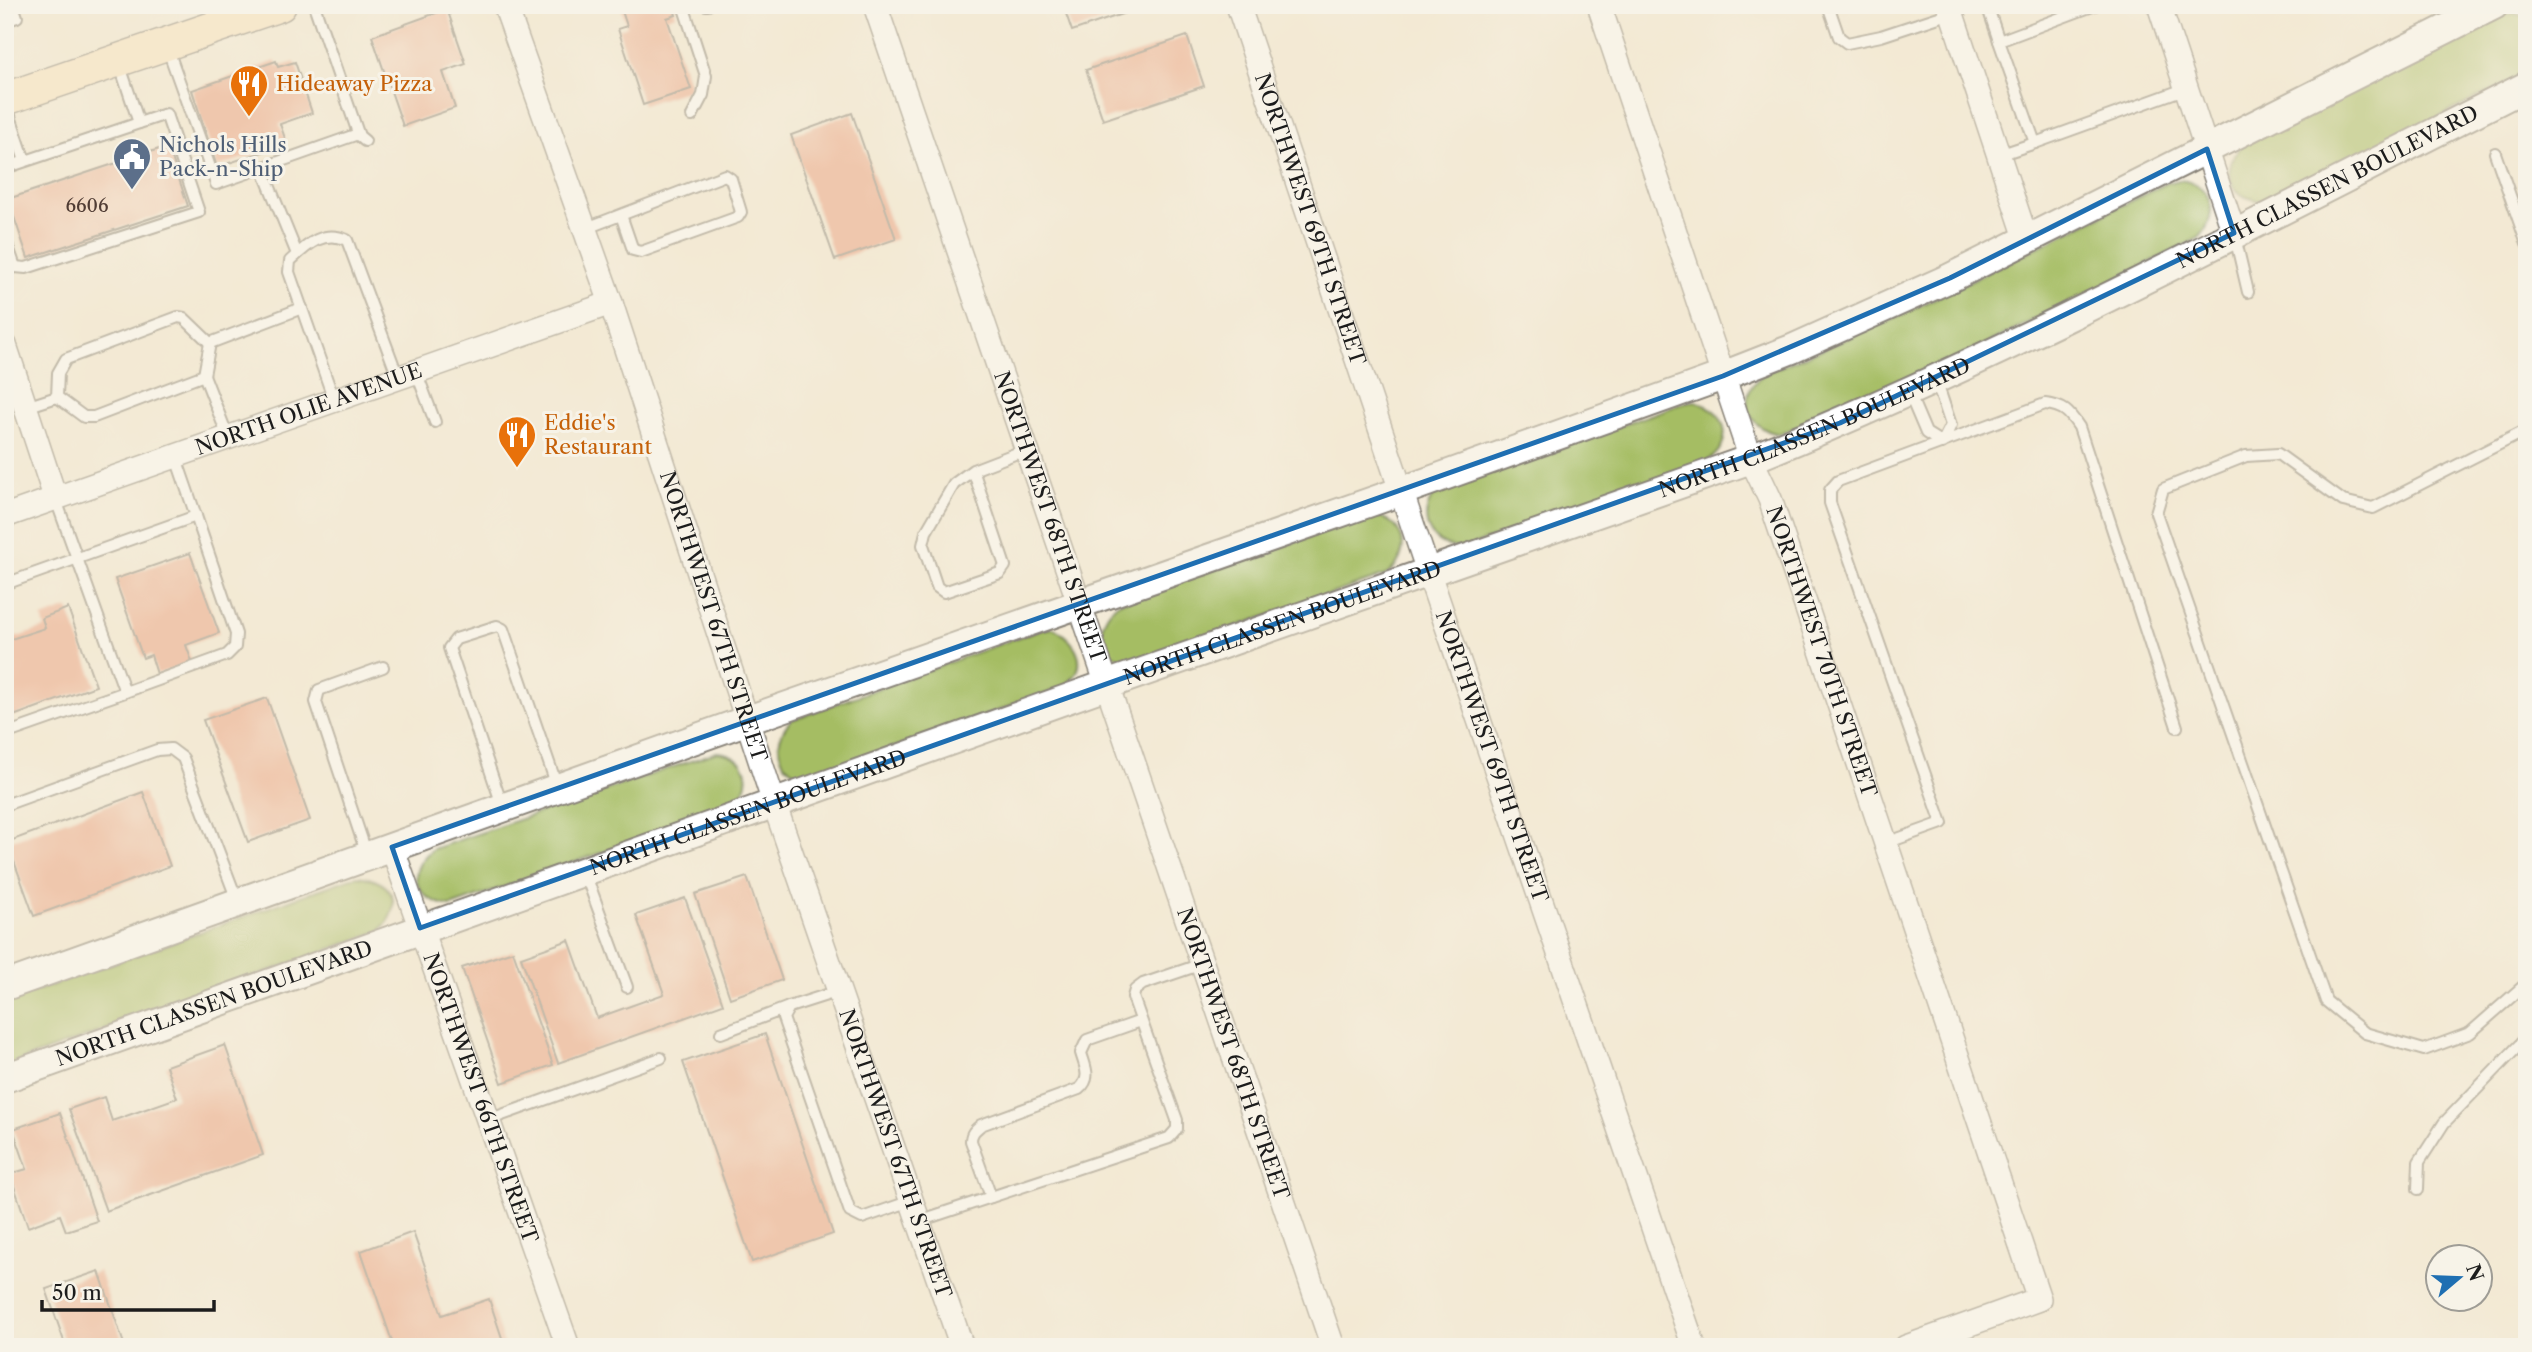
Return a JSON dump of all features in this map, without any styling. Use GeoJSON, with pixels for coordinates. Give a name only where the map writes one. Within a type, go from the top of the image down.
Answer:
{"type":"FeatureCollection","features":[{"type":"Feature","properties":{"kind":"main road"},"geometry":{"type":"LineString","coordinates":[[5,100],[279,5]]}},
{"type":"Feature","properties":{"kind":"street","name":"NORTHWEST 67TH STREET"},"geometry":{"type":"LineString","coordinates":[[505,5],[611,303],[775,803],[962,1347]]}},
{"type":"Feature","properties":{"kind":"street","name":"NORTHWEST 68TH STREET"},"geometry":{"type":"LineString","coordinates":[[875,5],[1333,1347]]}},
{"type":"Feature","properties":{"kind":"street","name":"NORTHWEST 69TH STREET"},"geometry":{"type":"LineString","coordinates":[[1238,5],[1429,574],[1695,1347]]}},
{"type":"Feature","properties":{"kind":"street","name":"NORTHWEST 70TH STREET"},"geometry":{"type":"LineString","coordinates":[[1599,5],[1751,459],[1770,499],[2039,1299],[1906,1347]]}},
{"type":"Feature","properties":{"kind":"street"},"geometry":{"type":"LineString","coordinates":[[2159,5],[2234,233]]}},
{"type":"Feature","properties":{"kind":"street"},"geometry":{"type":"LineString","coordinates":[[8,982],[238,903],[1723,376],[1868,316],[2027,240],[2494,5]]}},
{"type":"Feature","properties":{"kind":"street"},"geometry":{"type":"LineString","coordinates":[[1950,9],[2027,240]]}},
{"type":"Feature","properties":{"kind":"street","name":"NORTH CLASSEN BOULEVARD"},"geometry":{"type":"LineString","coordinates":[[5,1078],[420,928],[1751,459],[1909,393],[2527,86]]}},
{"type":"Feature","properties":{"kind":"street","name":"NORTH OLIE AVENUE"},"geometry":{"type":"LineString","coordinates":[[5,516],[611,303]]}},
{"type":"Feature","properties":{"kind":"street"},"geometry":{"type":"LineString","coordinates":[[5,345],[55,497]]}},
{"type":"Feature","properties":{"kind":"street","name":"NORTHWEST 66TH STREET"},"geometry":{"type":"LineString","coordinates":[[380,852],[420,928],[568,1347]]}},
{"type":"Feature","properties":{"kind":"lane"},"geometry":{"type":"LineString","coordinates":[[5,21],[17,17],[13,5]]}},
{"type":"Feature","properties":{"kind":"lane"},"geometry":{"type":"LineString","coordinates":[[166,44],[216,184],[362,137],[314,5]]}},
{"type":"Feature","properties":{"kind":"lane"},"geometry":{"type":"LineString","coordinates":[[683,5],[706,76],[703,95],[692,116]]}},
{"type":"Feature","properties":{"kind":"lane"},"geometry":{"type":"LineString","coordinates":[[1828,5],[1839,37],[1847,43],[1881,36],[1950,9]]}},
{"type":"Feature","properties":{"kind":"lane"},"geometry":{"type":"LineString","coordinates":[[1987,5],[2035,143]]}},
{"type":"Feature","properties":{"kind":"lane"},"geometry":{"type":"LineString","coordinates":[[1999,41],[2095,5]]}},
{"type":"Feature","properties":{"kind":"lane"},"geometry":{"type":"LineString","coordinates":[[118,60],[139,123]]}},
{"type":"Feature","properties":{"kind":"lane"},"geometry":{"type":"LineString","coordinates":[[1999,156],[2186,88]]}},
{"type":"Feature","properties":{"kind":"lane"},"geometry":{"type":"LineString","coordinates":[[5,100],[25,161]]}},
{"type":"Feature","properties":{"kind":"lane"},"geometry":{"type":"LineString","coordinates":[[5,168],[166,114],[199,212],[26,268],[10,268],[5,238]]}},
{"type":"Feature","properties":{"kind":"lane"},"geometry":{"type":"LineString","coordinates":[[2495,153],[2527,244]]}},
{"type":"Feature","properties":{"kind":"lane"},"geometry":{"type":"LineString","coordinates":[[262,168],[297,254]]}},
{"type":"Feature","properties":{"kind":"lane"},"geometry":{"type":"LineString","coordinates":[[584,229],[725,175],[731,179],[741,212],[738,217],[640,252],[633,250],[621,215]]}},
{"type":"Feature","properties":{"kind":"lane"},"geometry":{"type":"LineString","coordinates":[[2234,233],[2248,292]]}},
{"type":"Feature","properties":{"kind":"lane"},"geometry":{"type":"LineString","coordinates":[[334,400],[289,272],[290,261],[308,244],[321,237],[336,235],[347,240],[407,374],[435,422]]}},
{"type":"Feature","properties":{"kind":"lane"},"geometry":{"type":"LineString","coordinates":[[210,342],[302,308]]}},
{"type":"Feature","properties":{"kind":"lane"},"geometry":{"type":"LineString","coordinates":[[57,397],[58,373],[66,359],[135,332],[178,317],[184,318],[210,342]]}},
{"type":"Feature","properties":{"kind":"lane"},"geometry":{"type":"LineString","coordinates":[[210,342],[204,375],[228,437]]}},
{"type":"Feature","properties":{"kind":"lane"},"geometry":{"type":"LineString","coordinates":[[57,397],[84,417],[94,417],[204,375]]}},
{"type":"Feature","properties":{"kind":"lane"},"geometry":{"type":"LineString","coordinates":[[1936,380],[1951,425],[1942,443]]}},
{"type":"Feature","properties":{"kind":"lane"},"geometry":{"type":"LineString","coordinates":[[1909,393],[1927,433],[1942,443]]}},
{"type":"Feature","properties":{"kind":"lane"},"geometry":{"type":"LineString","coordinates":[[26,407],[57,397]]}},
{"type":"Feature","properties":{"kind":"lane"},"geometry":{"type":"LineString","coordinates":[[1886,843],[1942,823],[1830,503],[1830,490],[1838,481],[2045,404],[2059,405],[2069,412],[2079,427],[2178,727]]}},
{"type":"Feature","properties":{"kind":"lane"},"geometry":{"type":"LineString","coordinates":[[2527,430],[2373,508],[2343,501],[2278,454],[2246,456],[2163,489],[2156,513],[2326,1001],[2365,1033],[2424,1050],[2470,1033],[2527,983]]}},
{"type":"Feature","properties":{"kind":"lane"},"geometry":{"type":"LineString","coordinates":[[973,470],[1005,566],[1000,573],[944,592],[937,587],[923,545],[926,532],[954,484],[973,470],[1025,450]]}},
{"type":"Feature","properties":{"kind":"lane"},"geometry":{"type":"LineString","coordinates":[[5,734],[227,655],[235,647],[236,634],[175,456]]}},
{"type":"Feature","properties":{"kind":"lane"},"geometry":{"type":"LineString","coordinates":[[55,497],[125,692]]}},
{"type":"Feature","properties":{"kind":"lane"},"geometry":{"type":"LineString","coordinates":[[5,584],[196,516]]}},
{"type":"Feature","properties":{"kind":"lane"},"geometry":{"type":"LineString","coordinates":[[503,808],[449,648],[456,639],[497,626],[503,629],[558,788]]}},
{"type":"Feature","properties":{"kind":"lane"},"geometry":{"type":"LineString","coordinates":[[380,852],[316,702],[319,690],[383,667]]}},
{"type":"Feature","properties":{"kind":"lane"},"geometry":{"type":"LineString","coordinates":[[5,806],[157,750],[171,749],[183,758],[238,903]]}},
{"type":"Feature","properties":{"kind":"lane"},"geometry":{"type":"LineString","coordinates":[[584,871],[627,987]]}},
{"type":"Feature","properties":{"kind":"lane"},"geometry":{"type":"LineString","coordinates":[[789,1007],[783,1018],[850,1212],[862,1218],[991,1198],[1169,1138],[1174,1134],[1177,1120],[1134,1004],[1135,990],[1143,984],[1202,964]]}},
{"type":"Feature","properties":{"kind":"lane"},"geometry":{"type":"LineString","coordinates":[[721,1032],[839,991]]}},
{"type":"Feature","properties":{"kind":"lane"},"geometry":{"type":"LineString","coordinates":[[991,1198],[971,1142],[971,1135],[975,1130],[981,1125],[1079,1089],[1086,1083],[1088,1076],[1081,1053],[1087,1040],[1141,1021]]}},
{"type":"Feature","properties":{"kind":"lane"},"geometry":{"type":"LineString","coordinates":[[2418,1189],[2419,1162],[2444,1123],[2527,1037]]}},
{"type":"Feature","properties":{"kind":"lane"},"geometry":{"type":"LineString","coordinates":[[488,1119],[661,1058]]}},
{"type":"Feature","properties":{"kind":"highlighted area"},"geometry":{"type":"Polygon","coordinates":[[[2207,149],[2234,233],[1840,423],[420,928],[392,847],[1723,376],[1950,278],[2207,149]]]}},
{"type":"Feature","properties":{"kind":"green space"},"geometry":{"type":"Polygon","coordinates":[[[2513,13],[2527,17],[2527,73],[2274,200],[2260,201],[2249,198],[2233,186],[2230,167],[2234,156],[2243,145],[2499,16],[2513,13]]]}},
{"type":"Feature","properties":{"kind":"green space"},"geometry":{"type":"Polygon","coordinates":[[[2179,180],[2199,187],[2210,202],[2210,220],[2199,238],[1939,367],[1780,434],[1758,425],[1752,417],[1748,408],[1750,389],[1767,372],[1889,321],[2167,183],[2179,180]]]}},
{"type":"Feature","properties":{"kind":"green space"},"geometry":{"type":"Polygon","coordinates":[[[1695,401],[1715,412],[1724,428],[1722,446],[1706,462],[1464,548],[1443,544],[1430,531],[1426,513],[1435,493],[1695,401]]]}},
{"type":"Feature","properties":{"kind":"green space"},"geometry":{"type":"Polygon","coordinates":[[[1373,515],[1393,524],[1402,540],[1400,558],[1386,575],[1136,661],[1123,660],[1107,648],[1102,630],[1111,610],[1120,602],[1373,515]]]}},
{"type":"Feature","properties":{"kind":"green space"},"geometry":{"type":"Polygon","coordinates":[[[1054,628],[1070,641],[1079,656],[1077,672],[1062,688],[814,776],[793,771],[781,757],[780,739],[791,720],[1041,629],[1054,628]]]}},
{"type":"Feature","properties":{"kind":"green space"},"geometry":{"type":"Polygon","coordinates":[[[717,752],[737,759],[746,773],[744,790],[730,807],[451,906],[429,898],[418,884],[418,867],[433,849],[717,752]]]}},
{"type":"Feature","properties":{"kind":"green space"},"geometry":{"type":"Polygon","coordinates":[[[357,876],[379,882],[391,894],[392,911],[380,931],[5,1066],[5,1002],[357,876]]]}},
{"type":"Feature","properties":{"kind":"building"},"geometry":{"type":"Polygon","coordinates":[[[620,5],[673,5],[676,15],[667,18],[691,89],[643,105],[618,29],[627,26],[620,5]]]}},
{"type":"Feature","properties":{"kind":"building"},"geometry":{"type":"Polygon","coordinates":[[[1063,5],[1146,5],[1146,6],[1072,31],[1063,5]]]}},
{"type":"Feature","properties":{"kind":"building"},"geometry":{"type":"Polygon","coordinates":[[[447,9],[466,64],[443,72],[455,108],[403,126],[372,36],[447,9]]]}},
{"type":"Feature","properties":{"kind":"building"},"geometry":{"type":"Polygon","coordinates":[[[1187,36],[1204,86],[1103,120],[1086,70],[1187,36]]]}},
{"type":"Feature","properties":{"kind":"building","name":"Hideaway Pizza"},"geometry":{"type":"Polygon","coordinates":[[[276,61],[278,67],[295,62],[312,113],[280,124],[287,144],[217,167],[192,90],[276,61]]]}},
{"type":"Feature","properties":{"kind":"building"},"geometry":{"type":"Polygon","coordinates":[[[852,113],[896,239],[835,260],[791,135],[852,113]]]}},
{"type":"Feature","properties":{"kind":"building"},"geometry":{"type":"Polygon","coordinates":[[[168,146],[188,206],[28,258],[8,199],[168,146]]]}},
{"type":"Feature","properties":{"kind":"building"},"geometry":{"type":"Polygon","coordinates":[[[190,553],[219,633],[186,645],[192,662],[157,674],[151,655],[143,658],[115,579],[190,553]]]}},
{"type":"Feature","properties":{"kind":"building"},"geometry":{"type":"Polygon","coordinates":[[[68,608],[96,686],[5,719],[5,641],[45,628],[42,618],[68,608]]]}},
{"type":"Feature","properties":{"kind":"building"},"geometry":{"type":"Polygon","coordinates":[[[267,698],[310,820],[248,842],[203,720],[267,698]]]}},
{"type":"Feature","properties":{"kind":"building"},"geometry":{"type":"Polygon","coordinates":[[[143,792],[170,866],[34,916],[7,842],[143,792]]]}},
{"type":"Feature","properties":{"kind":"building"},"geometry":{"type":"Polygon","coordinates":[[[747,877],[782,980],[730,998],[695,894],[747,877]]]}},
{"type":"Feature","properties":{"kind":"building"},"geometry":{"type":"Polygon","coordinates":[[[685,898],[723,1004],[558,1063],[521,957],[569,940],[597,1018],[664,994],[636,915],[685,898]]]}},
{"type":"Feature","properties":{"kind":"building"},"geometry":{"type":"Polygon","coordinates":[[[513,951],[553,1065],[502,1083],[462,968],[513,951]]]}},
{"type":"Feature","properties":{"kind":"building"},"geometry":{"type":"Polygon","coordinates":[[[765,1034],[833,1234],[752,1262],[683,1062],[765,1034]]]}},
{"type":"Feature","properties":{"kind":"building"},"geometry":{"type":"Polygon","coordinates":[[[225,1045],[263,1155],[106,1211],[69,1109],[104,1097],[112,1121],[177,1098],[166,1066],[225,1045]]]}},
{"type":"Feature","properties":{"kind":"building"},"geometry":{"type":"Polygon","coordinates":[[[60,1113],[97,1221],[66,1231],[60,1215],[28,1227],[10,1174],[27,1169],[13,1129],[60,1113]]]}},
{"type":"Feature","properties":{"kind":"building"},"geometry":{"type":"Polygon","coordinates":[[[413,1232],[442,1315],[489,1299],[505,1347],[394,1347],[361,1251],[413,1232]]]}},
{"type":"Feature","properties":{"kind":"building"},"geometry":{"type":"Polygon","coordinates":[[[99,1271],[125,1347],[66,1347],[46,1289],[99,1271]]]}},
{"type":"Feature","properties":{"kind":"place","name":"Hideaway Pizza"},"geometry":{"type":"Point","coordinates":[249,118]}},
{"type":"Feature","properties":{"kind":"place","name":"Nichols Hills Pack-n-Ship"},"geometry":{"type":"Point","coordinates":[132,191]}},
{"type":"Feature","properties":{"kind":"place","name":"Eddie's Restaurant"},"geometry":{"type":"Point","coordinates":[517,469]}}]}
